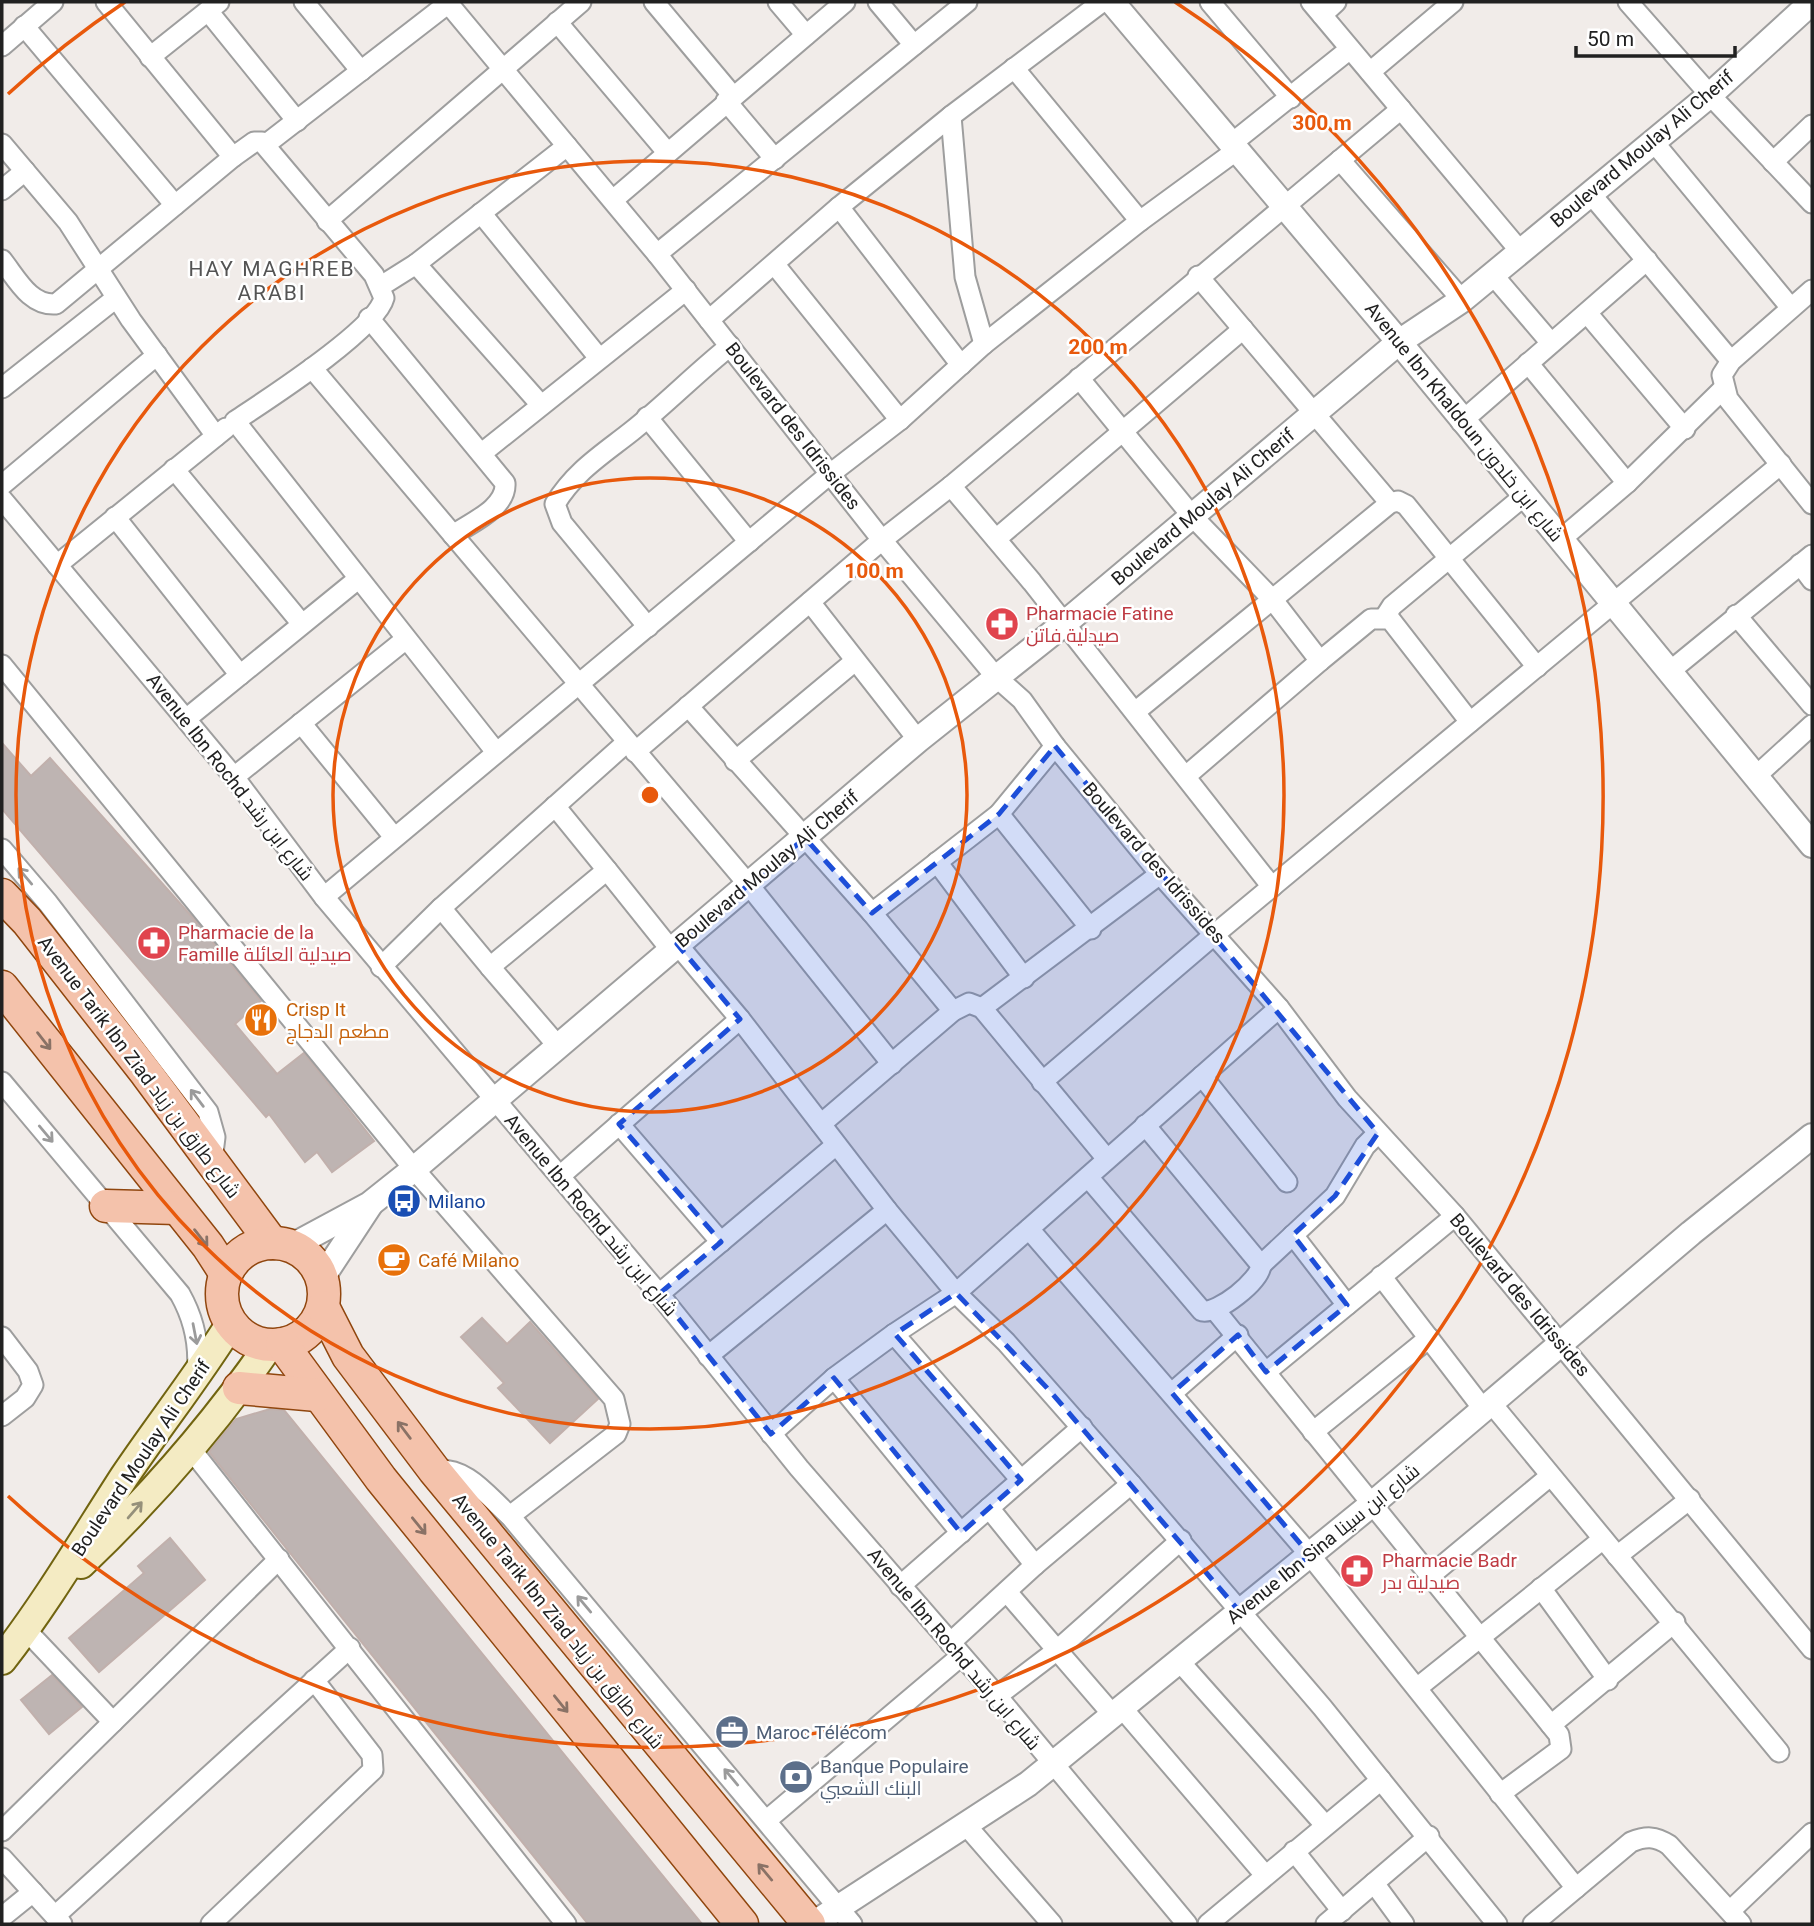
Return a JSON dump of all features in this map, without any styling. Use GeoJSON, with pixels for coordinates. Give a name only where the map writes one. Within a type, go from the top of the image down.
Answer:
{"type":"FeatureCollection","features":[{"type":"Feature","properties":{"kind":"main road","name":"Avenue Tarik Ibn Ziad شارع طارق بن زياد"},"geometry":{"type":"LineString","coordinates":[[2,895],[37,912],[212,1161],[282,1245],[311,1259],[326,1283],[348,1356],[434,1471],[811,1924]]}},
{"type":"Feature","properties":{"kind":"main road"},"geometry":{"type":"LineString","coordinates":[[2,987],[226,1274]]}},
{"type":"Feature","properties":{"kind":"main road"},"geometry":{"type":"LineString","coordinates":[[106,1206],[177,1208]]}},
{"type":"Feature","properties":{"kind":"main road"},"geometry":{"type":"LineString","coordinates":[[282,1245],[247,1250],[226,1274],[223,1299],[231,1323],[243,1335],[257,1343],[276,1344],[305,1334],[316,1322],[326,1283]]}},
{"type":"Feature","properties":{"kind":"main road"},"geometry":{"type":"LineString","coordinates":[[326,1283],[348,1356]]}},
{"type":"Feature","properties":{"kind":"main road","name":"Boulevard Moulay Ali Cherif"},"geometry":{"type":"LineString","coordinates":[[2,1660],[52,1592],[146,1445],[197,1378],[231,1323]]}},
{"type":"Feature","properties":{"kind":"main road"},"geometry":{"type":"LineString","coordinates":[[276,1344],[470,1591],[742,1924]]}},
{"type":"Feature","properties":{"kind":"main road","name":"Boulevard Moulay Ali Cherif"},"geometry":{"type":"LineString","coordinates":[[52,1592],[127,1520],[276,1344]]}},
{"type":"Feature","properties":{"kind":"main road"},"geometry":{"type":"LineString","coordinates":[[239,1388],[317,1395]]}},
{"type":"Feature","properties":{"kind":"street"},"geometry":{"type":"LineString","coordinates":[[2,46],[53,2]]}},
{"type":"Feature","properties":{"kind":"street"},"geometry":{"type":"LineString","coordinates":[[106,2],[233,157]]}},
{"type":"Feature","properties":{"kind":"street"},"geometry":{"type":"LineString","coordinates":[[304,2],[361,71]]}},
{"type":"Feature","properties":{"kind":"street"},"geometry":{"type":"LineString","coordinates":[[265,145],[448,2]]}},
{"type":"Feature","properties":{"kind":"street","name":"Boulevard des Idrissides"},"geometry":{"type":"LineString","coordinates":[[448,2],[657,254],[882,540],[996,677],[1022,700],[1055,746],[1160,874],[1279,1009],[1347,1098],[1455,1216],[1812,1648]]}},
{"type":"Feature","properties":{"kind":"street"},"geometry":{"type":"LineString","coordinates":[[327,221],[581,2]]}},
{"type":"Feature","properties":{"kind":"street"},"geometry":{"type":"LineString","coordinates":[[654,2],[775,159]]}},
{"type":"Feature","properties":{"kind":"street"},"geometry":{"type":"LineString","coordinates":[[778,2],[806,35]]}},
{"type":"Feature","properties":{"kind":"street"},"geometry":{"type":"LineString","coordinates":[[613,200],[729,98],[845,2]]}},
{"type":"Feature","properties":{"kind":"street"},"geometry":{"type":"LineString","coordinates":[[878,2],[914,45]]}},
{"type":"Feature","properties":{"kind":"street"},"geometry":{"type":"LineString","coordinates":[[657,254],[967,2]]}},
{"type":"Feature","properties":{"kind":"street"},"geometry":{"type":"LineString","coordinates":[[709,320],[839,207],[951,116],[1102,2]]}},
{"type":"Feature","properties":{"kind":"street","name":"Avenue Ibn Khaldoun شارع ابن خلدون"},"geometry":{"type":"LineString","coordinates":[[1112,2],[1399,342],[1461,422],[1812,845]]}},
{"type":"Feature","properties":{"kind":"street"},"geometry":{"type":"LineString","coordinates":[[1210,2],[1291,98]]}},
{"type":"Feature","properties":{"kind":"street"},"geometry":{"type":"LineString","coordinates":[[1370,72],[1453,2]]}},
{"type":"Feature","properties":{"kind":"street"},"geometry":{"type":"LineString","coordinates":[[1628,2],[1710,95],[1812,203]]}},
{"type":"Feature","properties":{"kind":"street","name":"Boulevard Moulay Ali Cherif"},"geometry":{"type":"LineString","coordinates":[[282,1245],[370,1204],[414,1169],[918,740],[1065,623],[1399,342],[1462,300],[1493,275],[1710,95],[1812,2]]}},
{"type":"Feature","properties":{"kind":"street"},"geometry":{"type":"LineString","coordinates":[[150,57],[213,6],[297,121]]}},
{"type":"Feature","properties":{"kind":"street"},"geometry":{"type":"LineString","coordinates":[[1323,6],[1350,49],[1520,251]]}},
{"type":"Feature","properties":{"kind":"street"},"geometry":{"type":"LineString","coordinates":[[557,22],[667,152]]}},
{"type":"Feature","properties":{"kind":"street"},"geometry":{"type":"LineString","coordinates":[[24,26],[175,205]]}},
{"type":"Feature","properties":{"kind":"street"},"geometry":{"type":"LineString","coordinates":[[324,897],[830,474],[900,420],[984,344],[1234,147],[1350,49]]}},
{"type":"Feature","properties":{"kind":"street"},"geometry":{"type":"LineString","coordinates":[[1014,68],[1140,221]]}},
{"type":"Feature","properties":{"kind":"street"},"geometry":{"type":"LineString","coordinates":[[381,967],[555,806],[688,706],[882,540],[951,486],[1198,276],[1401,109]]}},
{"type":"Feature","properties":{"kind":"street"},"geometry":{"type":"LineString","coordinates":[[951,116],[965,277],[984,344]]}},
{"type":"Feature","properties":{"kind":"street"},"geometry":{"type":"LineString","coordinates":[[1773,162],[1812,125]]}},
{"type":"Feature","properties":{"kind":"street"},"geometry":{"type":"LineString","coordinates":[[1653,140],[1791,308]]}},
{"type":"Feature","properties":{"kind":"street"},"geometry":{"type":"LineString","coordinates":[[2,260],[32,298],[42,305],[56,304],[233,157],[254,142],[262,142],[380,286],[383,303],[312,368],[235,421],[57,565]]}},
{"type":"Feature","properties":{"kind":"street"},"geometry":{"type":"LineString","coordinates":[[2,144],[68,222],[116,298],[216,436]]}},
{"type":"Feature","properties":{"kind":"street"},"geometry":{"type":"LineString","coordinates":[[380,286],[416,264],[567,146]]}},
{"type":"Feature","properties":{"kind":"street"},"geometry":{"type":"LineString","coordinates":[[1340,160],[1462,300]]}},
{"type":"Feature","properties":{"kind":"street"},"geometry":{"type":"LineString","coordinates":[[2,190],[25,172]]}},
{"type":"Feature","properties":{"kind":"street"},"geometry":{"type":"LineString","coordinates":[[1590,192],[1731,361]]}},
{"type":"Feature","properties":{"kind":"street"},"geometry":{"type":"LineString","coordinates":[[839,207],[961,365]]}},
{"type":"Feature","properties":{"kind":"street"},"geometry":{"type":"LineString","coordinates":[[481,213],[599,358]]}},
{"type":"Feature","properties":{"kind":"street"},"geometry":{"type":"LineString","coordinates":[[1461,422],[1647,260]]}},
{"type":"Feature","properties":{"kind":"street"},"geometry":{"type":"LineString","coordinates":[[416,264],[541,405]]}},
{"type":"Feature","properties":{"kind":"street"},"geometry":{"type":"LineString","coordinates":[[775,265],[900,420]]}},
{"type":"Feature","properties":{"kind":"street"},"geometry":{"type":"LineString","coordinates":[[1493,275],[1551,343]]}},
{"type":"Feature","properties":{"kind":"street"},"geometry":{"type":"LineString","coordinates":[[1198,276],[1316,412],[1390,503]]}},
{"type":"Feature","properties":{"kind":"street"},"geometry":{"type":"LineString","coordinates":[[482,453],[686,290]]}},
{"type":"Feature","properties":{"kind":"street"},"geometry":{"type":"LineString","coordinates":[[1812,290],[1731,361],[1722,375],[1728,399],[1812,504]]}},
{"type":"Feature","properties":{"kind":"street"},"geometry":{"type":"LineString","coordinates":[[3,384],[116,298]]}},
{"type":"Feature","properties":{"kind":"street"},"geometry":{"type":"LineString","coordinates":[[1587,313],[1685,429]]}},
{"type":"Feature","properties":{"kind":"street"},"geometry":{"type":"LineString","coordinates":[[369,318],[505,483],[503,497],[453,535]]}},
{"type":"Feature","properties":{"kind":"street"},"geometry":{"type":"LineString","coordinates":[[996,539],[1243,329]]}},
{"type":"Feature","properties":{"kind":"street"},"geometry":{"type":"LineString","coordinates":[[648,626],[562,523],[555,504],[582,470],[730,346]]}},
{"type":"Feature","properties":{"kind":"street"},"geometry":{"type":"LineString","coordinates":[[2,485],[157,355]]}},
{"type":"Feature","properties":{"kind":"street"},"geometry":{"type":"LineString","coordinates":[[1528,363],[1628,483]]}},
{"type":"Feature","properties":{"kind":"street"},"geometry":{"type":"LineString","coordinates":[[312,368],[748,884],[892,1064]]}},
{"type":"Feature","properties":{"kind":"street"},"geometry":{"type":"LineString","coordinates":[[1079,378],[1192,516],[1273,600],[1320,661]]}},
{"type":"Feature","properties":{"kind":"street"},"geometry":{"type":"LineString","coordinates":[[1560,540],[1628,483],[1724,388]]}},
{"type":"Feature","properties":{"kind":"street"},"geometry":{"type":"LineString","coordinates":[[648,417],[749,542]]}},
{"type":"Feature","properties":{"kind":"street"},"geometry":{"type":"LineString","coordinates":[[235,421],[496,752]]}},
{"type":"Feature","properties":{"kind":"street"},"geometry":{"type":"LineString","coordinates":[[1042,1082],[1215,934],[1780,464]]}},
{"type":"Feature","properties":{"kind":"street"},"geometry":{"type":"LineString","coordinates":[[174,469],[302,624]]}},
{"type":"Feature","properties":{"kind":"street"},"geometry":{"type":"LineString","coordinates":[[951,486],[1065,623],[1272,887]]}},
{"type":"Feature","properties":{"kind":"street"},"geometry":{"type":"LineString","coordinates":[[1385,617],[1392,606],[1524,496]]}},
{"type":"Feature","properties":{"kind":"street","name":"Avenue Ibn Rochd شارع ابن رشد"},"geometry":{"type":"LineString","coordinates":[[2,499],[234,777],[324,897],[381,967],[659,1294],[771,1434],[997,1696],[1187,1924]]}},
{"type":"Feature","properties":{"kind":"street"},"geometry":{"type":"LineString","coordinates":[[1135,712],[1390,503],[1398,501],[1406,505],[1537,667]]}},
{"type":"Feature","properties":{"kind":"street"},"geometry":{"type":"LineString","coordinates":[[115,517],[240,675]]}},
{"type":"Feature","properties":{"kind":"street"},"geometry":{"type":"LineString","coordinates":[[1669,672],[1806,560],[1812,580]]}},
{"type":"Feature","properties":{"kind":"street"},"geometry":{"type":"LineString","coordinates":[[186,719],[358,579]]}},
{"type":"Feature","properties":{"kind":"street"},"geometry":{"type":"LineString","coordinates":[[810,602],[918,740]]}},
{"type":"Feature","properties":{"kind":"street"},"geometry":{"type":"LineString","coordinates":[[1736,615],[1812,705]]}},
{"type":"Feature","properties":{"kind":"street"},"geometry":{"type":"LineString","coordinates":[[1186,776],[1371,619],[1385,617],[1396,623],[1469,722]]}},
{"type":"Feature","properties":{"kind":"street"},"geometry":{"type":"LineString","coordinates":[[234,777],[406,639]]}},
{"type":"Feature","properties":{"kind":"street"},"geometry":{"type":"LineString","coordinates":[[735,761],[855,661]]}},
{"type":"Feature","properties":{"kind":"street"},"geometry":{"type":"LineString","coordinates":[[2,665],[414,1169],[614,1399],[620,1411],[620,1424],[616,1434],[510,1516]]}},
{"type":"Feature","properties":{"kind":"street"},"geometry":{"type":"LineString","coordinates":[[688,706],[872,913],[953,1012]]}},
{"type":"Feature","properties":{"kind":"street"},"geometry":{"type":"LineString","coordinates":[[301,723],[394,837]]}},
{"type":"Feature","properties":{"kind":"street"},"geometry":{"type":"LineString","coordinates":[[1755,776],[1812,725]]}},
{"type":"Feature","properties":{"kind":"street"},"geometry":{"type":"LineString","coordinates":[[872,913],[999,814],[1055,746]]}},
{"type":"Feature","properties":{"kind":"street"},"geometry":{"type":"LineString","coordinates":[[555,806],[607,870],[740,1019],[887,1210],[956,1293],[977,1311],[1181,1540],[1429,1836],[1497,1924]]}},
{"type":"Feature","properties":{"kind":"street"},"geometry":{"type":"LineString","coordinates":[[999,814],[1091,929]]}},
{"type":"Feature","properties":{"kind":"street"},"geometry":{"type":"LineString","coordinates":[[2,849],[37,912]]}},
{"type":"Feature","properties":{"kind":"street"},"geometry":{"type":"LineString","coordinates":[[937,862],[1024,978]]}},
{"type":"Feature","properties":{"kind":"street"},"geometry":{"type":"LineString","coordinates":[[490,967],[607,870]]}},
{"type":"Feature","properties":{"kind":"street"},"geometry":{"type":"LineString","coordinates":[[982,1008],[1091,929],[1160,874]]}},
{"type":"Feature","properties":{"kind":"street"},"geometry":{"type":"LineString","coordinates":[[442,908],[557,1045]]}},
{"type":"Feature","properties":{"kind":"street"},"geometry":{"type":"LineString","coordinates":[[821,1124],[953,1012],[969,1003],[982,1008],[1107,1159]]}},
{"type":"Feature","properties":{"kind":"street"},"geometry":{"type":"LineString","coordinates":[[771,1434],[834,1378],[956,1293],[1279,1009]]}},
{"type":"Feature","properties":{"kind":"street"},"geometry":{"type":"LineString","coordinates":[[560,1176],[740,1019]]}},
{"type":"Feature","properties":{"kind":"street"},"geometry":{"type":"LineString","coordinates":[[1202,1076],[1287,1182]]}},
{"type":"Feature","properties":{"kind":"street"},"geometry":{"type":"LineString","coordinates":[[2,1082],[187,1306],[197,1339],[197,1378]]}},
{"type":"Feature","properties":{"kind":"street"},"geometry":{"type":"LineString","coordinates":[[620,1124],[721,1242]]}},
{"type":"Feature","properties":{"kind":"street"},"geometry":{"type":"LineString","coordinates":[[1145,1125],[1261,1265]]}},
{"type":"Feature","properties":{"kind":"street"},"geometry":{"type":"LineString","coordinates":[[1088,1177],[1199,1308],[1208,1312],[1215,1310],[1257,1276],[1261,1265],[1335,1196],[1361,1152],[1378,1133]]}},
{"type":"Feature","properties":{"kind":"street","name":"Avenue Ibn Sina شارع ابن سينا"},"geometry":{"type":"LineString","coordinates":[[811,1924],[845,1915],[965,1824],[1008,1798],[1052,1764],[1372,1504],[1560,1344],[1812,1136]]}},
{"type":"Feature","properties":{"kind":"street"},"geometry":{"type":"LineString","coordinates":[[659,1294],[836,1145]]}},
{"type":"Feature","properties":{"kind":"street","name":"Boulevard Moulay Ali Cherif"},"geometry":{"type":"LineString","coordinates":[[326,1283],[370,1204]]}},
{"type":"Feature","properties":{"kind":"street"},"geometry":{"type":"LineString","coordinates":[[708,1356],[887,1210]]}},
{"type":"Feature","properties":{"kind":"street"},"geometry":{"type":"LineString","coordinates":[[1266,1372],[1455,1216]]}},
{"type":"Feature","properties":{"kind":"street"},"geometry":{"type":"LineString","coordinates":[[1028,1229],[1310,1555],[1576,1888]]}},
{"type":"Feature","properties":{"kind":"street"},"geometry":{"type":"LineString","coordinates":[[1293,1235],[1347,1305]]}},
{"type":"Feature","properties":{"kind":"street"},"geometry":{"type":"LineString","coordinates":[[1381,1276],[1429,1338],[1675,1622],[1779,1752]]}},
{"type":"Feature","properties":{"kind":"street"},"geometry":{"type":"LineString","coordinates":[[1215,1310],[1482,1638],[1562,1741],[1561,1749],[1500,1794]]}},
{"type":"Feature","properties":{"kind":"street"},"geometry":{"type":"LineString","coordinates":[[894,1334],[1021,1480]]}},
{"type":"Feature","properties":{"kind":"street"},"geometry":{"type":"LineString","coordinates":[[1172,1393],[1238,1335]]}},
{"type":"Feature","properties":{"kind":"street"},"geometry":{"type":"LineString","coordinates":[[2,1337],[28,1371],[33,1385],[26,1398],[2,1416]]}},
{"type":"Feature","properties":{"kind":"street"},"geometry":{"type":"LineString","coordinates":[[1313,1432],[1429,1338]]}},
{"type":"Feature","properties":{"kind":"street"},"geometry":{"type":"LineString","coordinates":[[834,1378],[961,1533]]}},
{"type":"Feature","properties":{"kind":"street"},"geometry":{"type":"LineString","coordinates":[[900,1586],[1082,1427]]}},
{"type":"Feature","properties":{"kind":"street"},"geometry":{"type":"LineString","coordinates":[[190,1448],[566,1924]]}},
{"type":"Feature","properties":{"kind":"street"},"geometry":{"type":"LineString","coordinates":[[434,1471],[449,1469],[462,1473],[510,1516],[845,1915]]}},
{"type":"Feature","properties":{"kind":"street"},"geometry":{"type":"LineString","coordinates":[[1431,1575],[1549,1477]]}},
{"type":"Feature","properties":{"kind":"street"},"geometry":{"type":"LineString","coordinates":[[767,1820],[955,1650],[1035,1565],[1131,1484]]}},
{"type":"Feature","properties":{"kind":"street"},"geometry":{"type":"LineString","coordinates":[[1617,1556],[1690,1499]]}},
{"type":"Feature","properties":{"kind":"street"},"geometry":{"type":"LineString","coordinates":[[989,1508],[1035,1565]]}},
{"type":"Feature","properties":{"kind":"street"},"geometry":{"type":"LineString","coordinates":[[1416,1688],[1482,1638],[1602,1539]]}},
{"type":"Feature","properties":{"kind":"street"},"geometry":{"type":"LineString","coordinates":[[997,1696],[1056,1651],[1181,1540]]}},
{"type":"Feature","properties":{"kind":"street"},"geometry":{"type":"LineString","coordinates":[[2,1831],[279,1559]]}},
{"type":"Feature","properties":{"kind":"street"},"geometry":{"type":"LineString","coordinates":[[1541,1588],[1608,1679]]}},
{"type":"Feature","properties":{"kind":"street"},"geometry":{"type":"LineString","coordinates":[[1007,1592],[1056,1651],[1118,1712],[1265,1875]]}},
{"type":"Feature","properties":{"kind":"street"},"geometry":{"type":"LineString","coordinates":[[1551,1725],[1675,1622]]}},
{"type":"Feature","properties":{"kind":"street"},"geometry":{"type":"LineString","coordinates":[[26,1630],[113,1722]]}},
{"type":"Feature","properties":{"kind":"street"},"geometry":{"type":"LineString","coordinates":[[2,1858],[59,1920],[350,1648]]}},
{"type":"Feature","properties":{"kind":"street"},"geometry":{"type":"LineString","coordinates":[[1180,1662],[1325,1825]]}},
{"type":"Feature","properties":{"kind":"street"},"geometry":{"type":"LineString","coordinates":[[211,1924],[373,1770],[372,1755],[314,1680]]}},
{"type":"Feature","properties":{"kind":"street"},"geometry":{"type":"LineString","coordinates":[[1208,1924],[1381,1780]]}},
{"type":"Feature","properties":{"kind":"street"},"geometry":{"type":"LineString","coordinates":[[965,1824],[1052,1924]]}},
{"type":"Feature","properties":{"kind":"street"},"geometry":{"type":"LineString","coordinates":[[1534,1924],[1631,1842],[1644,1837],[1657,1837],[1669,1845],[1735,1918],[1812,1833]]}},
{"type":"Feature","properties":{"kind":"street"},"geometry":{"type":"LineString","coordinates":[[1326,1924],[1429,1836]]}},
{"type":"Feature","properties":{"kind":"street"},"geometry":{"type":"LineString","coordinates":[[1294,1851],[1342,1911]]}},
{"type":"Feature","properties":{"kind":"street"},"geometry":{"type":"LineString","coordinates":[[1374,1884],[1404,1924]]}},
{"type":"Feature","properties":{"kind":"street"},"geometry":{"type":"LineString","coordinates":[[2,1917],[33,1892]]}},
{"type":"Feature","properties":{"kind":"highlighted area"},"geometry":{"type":"Polygon","coordinates":[[[1055,746],[1378,1133],[1335,1196],[1293,1235],[1347,1305],[1266,1372],[1238,1335],[1172,1393],[1310,1555],[1240,1612],[1050,1391],[956,1293],[895,1334],[1021,1480],[961,1533],[834,1378],[771,1434],[659,1294],[721,1242],[619,1124],[740,1019],[677,944],[805,838],[872,913],[999,814],[1055,746]]]}},
{"type":"Feature","properties":{"kind":"building"},"geometry":{"type":"Polygon","coordinates":[[[2,743],[31,776],[50,758],[194,919],[261,1001],[235,1024],[277,1074],[304,1053],[374,1141],[332,1172],[317,1152],[305,1162],[269,1114],[266,1117],[2,809],[2,743]]]}},
{"type":"Feature","properties":{"kind":"building"},"geometry":{"type":"Polygon","coordinates":[[[482,1318],[507,1344],[530,1322],[598,1399],[550,1443],[498,1388],[504,1383],[461,1337],[482,1318]]]}},
{"type":"Feature","properties":{"kind":"building"},"geometry":{"type":"Polygon","coordinates":[[[270,1409],[284,1410],[702,1924],[588,1924],[209,1452],[236,1419],[270,1409]]]}},
{"type":"Feature","properties":{"kind":"building"},"geometry":{"type":"Polygon","coordinates":[[[170,1538],[205,1580],[99,1672],[69,1638],[144,1573],[138,1566],[170,1538]]]}},
{"type":"Feature","properties":{"kind":"building"},"geometry":{"type":"Polygon","coordinates":[[[52,1675],[82,1707],[49,1734],[21,1700],[52,1675]]]}},
{"type":"Feature","properties":{"kind":"place","name":"Pharmacie Fatine صيدلية فاتن"},"geometry":{"type":"Point","coordinates":[1002,624]}},
{"type":"Feature","properties":{"kind":"place","name":"Pharmacie de la Famille صيدلية العائلة"},"geometry":{"type":"Point","coordinates":[154,943]}},
{"type":"Feature","properties":{"kind":"place","name":"Crisp It مطعم الدجاج"},"geometry":{"type":"Point","coordinates":[261,1020]}},
{"type":"Feature","properties":{"kind":"place","name":"Milano"},"geometry":{"type":"Point","coordinates":[404,1201]}},
{"type":"Feature","properties":{"kind":"place","name":"Café Milano"},"geometry":{"type":"Point","coordinates":[394,1260]}},
{"type":"Feature","properties":{"kind":"place","name":"Pharmacie Badr صيدلية بدر"},"geometry":{"type":"Point","coordinates":[1357,1571]}},
{"type":"Feature","properties":{"kind":"place","name":"Maroc Télécom"},"geometry":{"type":"Point","coordinates":[732,1732]}},
{"type":"Feature","properties":{"kind":"place","name":"Banque Populaire البنك الشعبي"},"geometry":{"type":"Point","coordinates":[796,1777]}},
{"type":"Feature","properties":{"kind":"district","name":"HAY MAGHREB ARABI"},"geometry":{"type":"Point","coordinates":[272,281]}}]}
